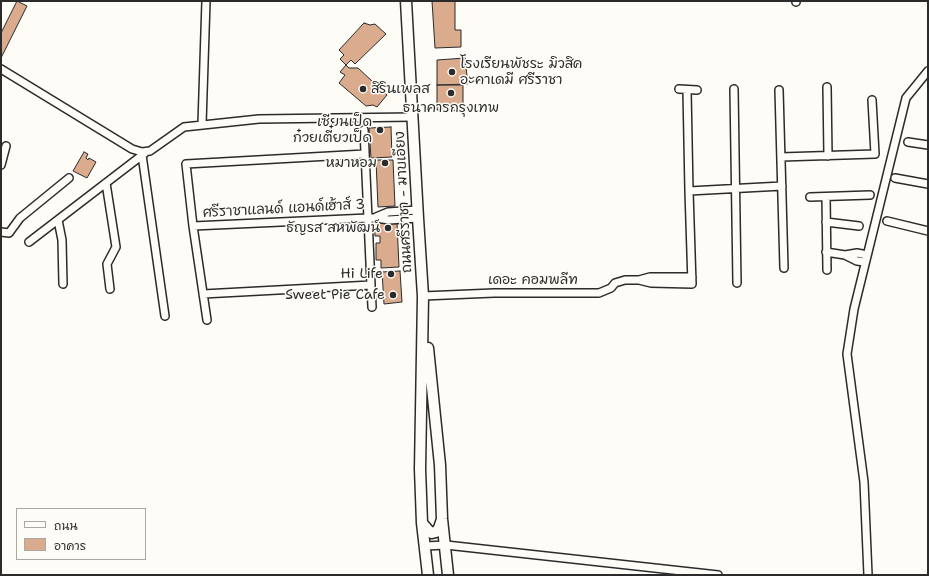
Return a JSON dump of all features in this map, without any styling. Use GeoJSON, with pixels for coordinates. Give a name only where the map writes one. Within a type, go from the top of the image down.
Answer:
{"type":"FeatureCollection","features":[{"type":"Feature","properties":{"kind":"main road","name":"ถนนศรีราชา - มาบเอียง"},"geometry":{"type":"LineString","coordinates":[[406,1],[423,301],[440,465],[442,519],[448,575]]}},
{"type":"Feature","properties":{"kind":"main road","name":"ถนนศรีราชา - มาบเอียง"},"geometry":{"type":"LineString","coordinates":[[423,301],[420,469],[422,524],[428,575]]}},
{"type":"Feature","properties":{"kind":"main road"},"geometry":{"type":"LineString","coordinates":[[422,524],[432,533],[436,532],[442,519]]}},
{"type":"Feature","properties":{"kind":"street"},"geometry":{"type":"LineString","coordinates":[[202,124],[206,1]]}},
{"type":"Feature","properties":{"kind":"street"},"geometry":{"type":"LineString","coordinates":[[1,69],[132,148],[144,153]]}},
{"type":"Feature","properties":{"kind":"street"},"geometry":{"type":"LineString","coordinates":[[868,575],[864,482],[848,354],[854,309],[906,98],[928,71]]}},
{"type":"Feature","properties":{"kind":"street"},"geometry":{"type":"LineString","coordinates":[[827,87],[828,156]]}},
{"type":"Feature","properties":{"kind":"street"},"geometry":{"type":"LineString","coordinates":[[734,89],[737,283]]}},
{"type":"Feature","properties":{"kind":"street"},"geometry":{"type":"LineString","coordinates":[[679,90],[698,90]]}},
{"type":"Feature","properties":{"kind":"street"},"geometry":{"type":"LineString","coordinates":[[687,90],[689,191],[782,186]]}},
{"type":"Feature","properties":{"kind":"street"},"geometry":{"type":"LineString","coordinates":[[779,90],[784,268]]}},
{"type":"Feature","properties":{"kind":"street"},"geometry":{"type":"LineString","coordinates":[[781,157],[875,154],[872,100]]}},
{"type":"Feature","properties":{"kind":"street"},"geometry":{"type":"LineString","coordinates":[[29,242],[144,153],[150,151],[184,127],[259,119],[413,117]]}},
{"type":"Feature","properties":{"kind":"street"},"geometry":{"type":"LineString","coordinates":[[364,130],[372,307]]}},
{"type":"Feature","properties":{"kind":"street"},"geometry":{"type":"LineString","coordinates":[[908,142],[928,146]]}},
{"type":"Feature","properties":{"kind":"street"},"geometry":{"type":"LineString","coordinates":[[1,166],[6,146]]}},
{"type":"Feature","properties":{"kind":"street"},"geometry":{"type":"LineString","coordinates":[[144,153],[165,316]]}},
{"type":"Feature","properties":{"kind":"street"},"geometry":{"type":"LineString","coordinates":[[207,320],[193,226],[186,164],[365,154]]}},
{"type":"Feature","properties":{"kind":"street"},"geometry":{"type":"LineString","coordinates":[[1,232],[9,233],[20,218],[69,178]]}},
{"type":"Feature","properties":{"kind":"street"},"geometry":{"type":"LineString","coordinates":[[896,178],[928,184]]}},
{"type":"Feature","properties":{"kind":"street"},"geometry":{"type":"LineString","coordinates":[[106,183],[116,247],[107,264],[110,289]]}},
{"type":"Feature","properties":{"kind":"street","name":"เดอะ คอมพลีท"},"geometry":{"type":"LineString","coordinates":[[423,301],[494,293],[599,293],[611,288],[615,283],[625,280],[639,280],[650,277],[692,280],[689,191]]}},
{"type":"Feature","properties":{"kind":"street"},"geometry":{"type":"LineString","coordinates":[[810,197],[870,195]]}},
{"type":"Feature","properties":{"kind":"street"},"geometry":{"type":"LineString","coordinates":[[826,197],[827,270]]}},
{"type":"Feature","properties":{"kind":"street","name":"ศรีราชาแลนด์ แอนด์เฮ้าส์ 3"},"geometry":{"type":"LineString","coordinates":[[193,226],[376,218],[388,212],[418,214]]}},
{"type":"Feature","properties":{"kind":"street"},"geometry":{"type":"LineString","coordinates":[[58,220],[62,240],[63,284]]}},
{"type":"Feature","properties":{"kind":"street"},"geometry":{"type":"LineString","coordinates":[[887,221],[928,231]]}},
{"type":"Feature","properties":{"kind":"street"},"geometry":{"type":"LineString","coordinates":[[826,222],[860,226]]}},
{"type":"Feature","properties":{"kind":"street"},"geometry":{"type":"LineString","coordinates":[[826,252],[845,255],[857,260],[866,258]]}},
{"type":"Feature","properties":{"kind":"street"},"geometry":{"type":"LineString","coordinates":[[203,294],[371,285]]}},
{"type":"Feature","properties":{"kind":"street"},"geometry":{"type":"LineString","coordinates":[[425,546],[446,546],[718,575]]}},
{"type":"Feature","properties":{"kind":"building"},"geometry":{"type":"Polygon","coordinates":[[[17,1],[27,6],[1,58],[1,33],[17,1]]]}},
{"type":"Feature","properties":{"kind":"building"},"geometry":{"type":"Polygon","coordinates":[[[432,1],[455,1],[455,30],[461,30],[461,47],[435,48],[432,1]]]}},
{"type":"Feature","properties":{"kind":"building","name":"สิรินเพลส"},"geometry":{"type":"Polygon","coordinates":[[[364,23],[370,25],[375,24],[386,34],[355,64],[351,60],[346,65],[340,59],[344,55],[339,50],[364,23]]]}},
{"type":"Feature","properties":{"kind":"building","name":"โรงเรียนพัชระ มิวสิค อะคาเดมี ศรีราชา"},"geometry":{"type":"Polygon","coordinates":[[[465,58],[468,84],[437,85],[437,60],[465,58]]]}},
{"type":"Feature","properties":{"kind":"building","name":"สิรินเพลส"},"geometry":{"type":"Polygon","coordinates":[[[346,65],[349,68],[358,68],[387,95],[377,107],[373,105],[366,106],[339,83],[345,75],[340,72],[346,65]]]}},
{"type":"Feature","properties":{"kind":"building"},"geometry":{"type":"Polygon","coordinates":[[[437,85],[463,85],[463,111],[437,110],[437,85]]]}},
{"type":"Feature","properties":{"kind":"building"},"geometry":{"type":"Polygon","coordinates":[[[391,127],[392,157],[371,158],[369,128],[391,127]]]}},
{"type":"Feature","properties":{"kind":"building"},"geometry":{"type":"Polygon","coordinates":[[[84,152],[88,154],[86,158],[88,160],[89,158],[96,162],[87,178],[73,171],[84,152]]]}},
{"type":"Feature","properties":{"kind":"building"},"geometry":{"type":"Polygon","coordinates":[[[376,160],[393,160],[395,206],[378,207],[376,160]]]}},
{"type":"Feature","properties":{"kind":"building"},"geometry":{"type":"Polygon","coordinates":[[[397,222],[399,267],[381,268],[381,260],[376,260],[376,243],[380,243],[380,236],[375,236],[374,223],[397,222]]]}},
{"type":"Feature","properties":{"kind":"building"},"geometry":{"type":"Polygon","coordinates":[[[400,271],[402,302],[384,304],[382,272],[400,271]]]}},
{"type":"Feature","properties":{"kind":"place","name":"โรงเรียนพัชระ มิวสิค อะคาเดมี ศรีราชา"},"geometry":{"type":"Point","coordinates":[452,72]}},
{"type":"Feature","properties":{"kind":"place","name":"สิรินเพลส"},"geometry":{"type":"Point","coordinates":[363,89]}},
{"type":"Feature","properties":{"kind":"place","name":"ธนาคารกรุงเทพ"},"geometry":{"type":"Point","coordinates":[451,93]}},
{"type":"Feature","properties":{"kind":"place","name":"เซียนเป็ด ก๋วยเตี๋ยวเป็ด"},"geometry":{"type":"Point","coordinates":[380,130]}},
{"type":"Feature","properties":{"kind":"place","name":"หมาหอม"},"geometry":{"type":"Point","coordinates":[385,163]}},
{"type":"Feature","properties":{"kind":"place","name":"ธัญรส สหพัฒน์"},"geometry":{"type":"Point","coordinates":[388,228]}},
{"type":"Feature","properties":{"kind":"place","name":"Hi Life"},"geometry":{"type":"Point","coordinates":[391,274]}},
{"type":"Feature","properties":{"kind":"place","name":"Sweet Pie Cafe"},"geometry":{"type":"Point","coordinates":[393,295]}}]}
